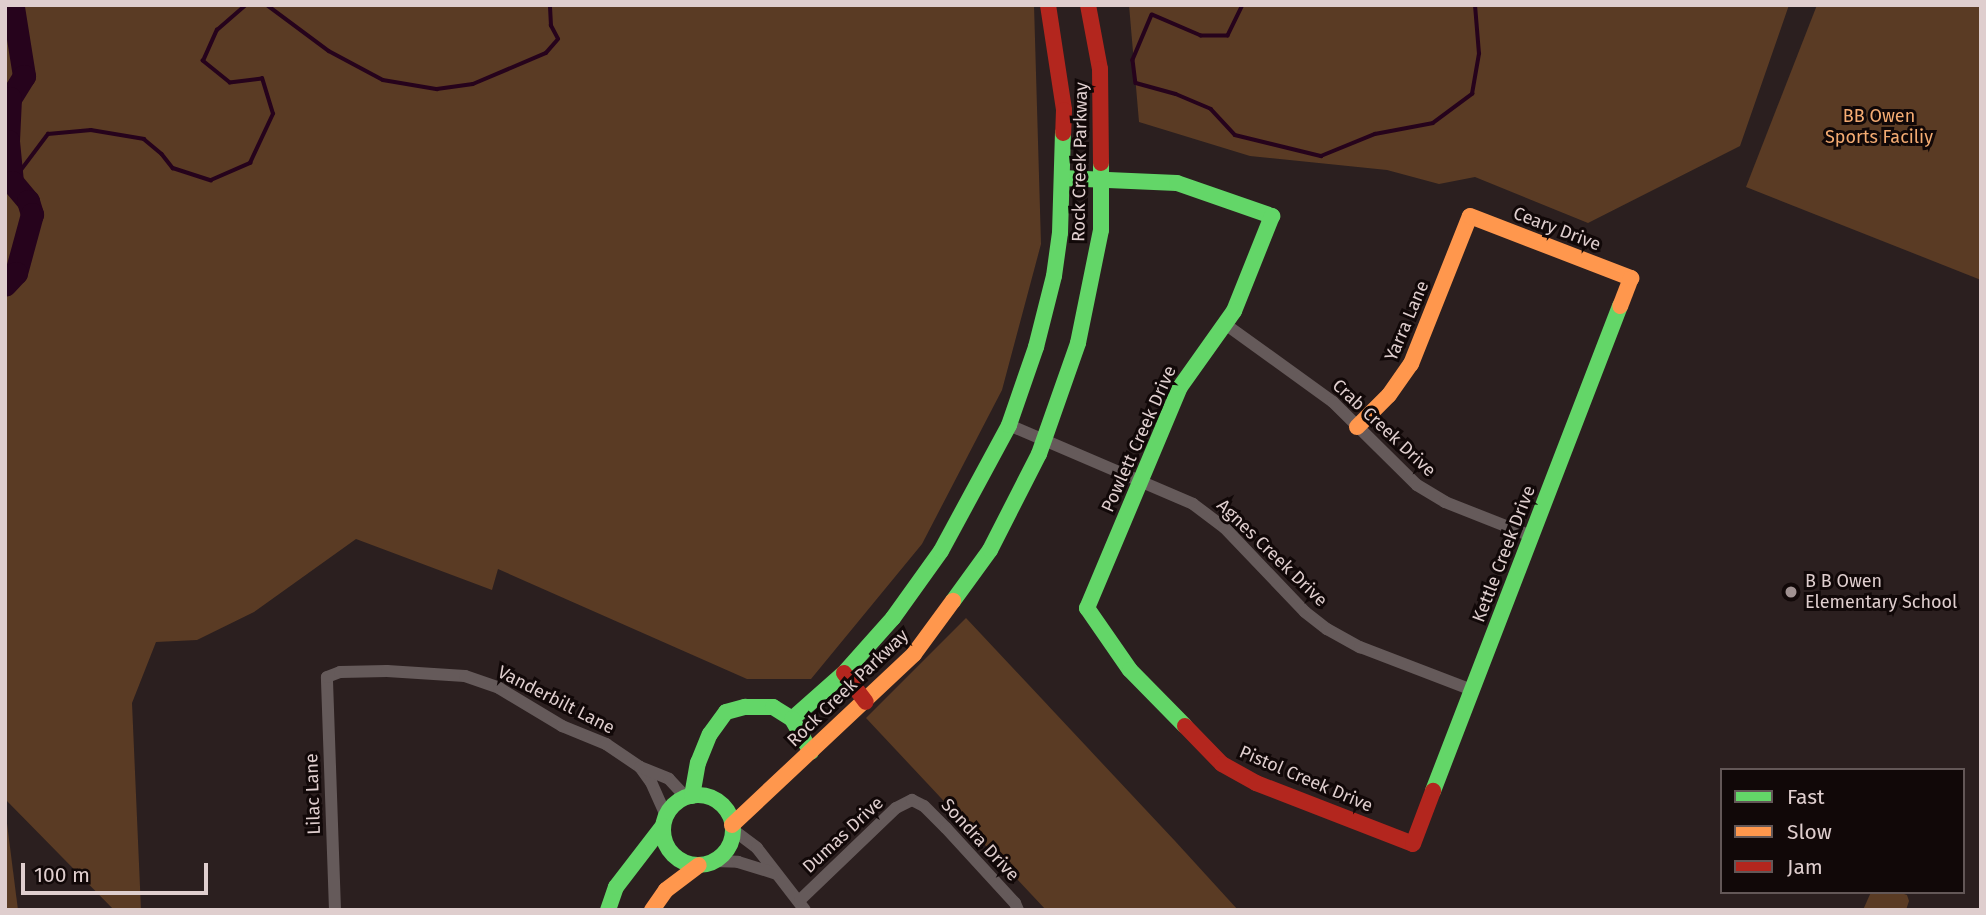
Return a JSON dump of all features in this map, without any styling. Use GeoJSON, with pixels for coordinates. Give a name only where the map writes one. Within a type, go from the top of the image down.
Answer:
{"type":"FeatureCollection","features":[{"type":"Feature","properties":{"kind":"street","name":"Rock Creek Parkway"},"geometry":{"type":"LineString","coordinates":[[689,797],[698,763],[710,734],[726,712],[745,707],[773,707],[792,719],[844,673],[893,618],[941,551],[1009,425],[1036,347],[1054,276],[1064,110],[1048,5]]}},
{"type":"Feature","properties":{"kind":"street","name":"Rock Creek Parkway"},"geometry":{"type":"LineString","coordinates":[[732,827],[909,660],[966,586],[1003,529],[1044,442],[1070,372],[1091,293],[1101,230],[1103,181],[1100,69],[1088,5]]}},
{"type":"Feature","properties":{"kind":"street"},"geometry":{"type":"LineString","coordinates":[[1062,178],[1103,181]]}},
{"type":"Feature","properties":{"kind":"street","name":"Powlett Creek Drive"},"geometry":{"type":"LineString","coordinates":[[1087,608],[1182,382],[1225,324],[1243,291],[1272,216],[1183,184],[1103,181]]}},
{"type":"Feature","properties":{"kind":"street","name":"Ceary Drive"},"geometry":{"type":"LineString","coordinates":[[1470,216],[1630,278]]}},
{"type":"Feature","properties":{"kind":"street","name":"Yarra Lane"},"geometry":{"type":"LineString","coordinates":[[1357,427],[1389,396],[1411,364],[1470,216]]}},
{"type":"Feature","properties":{"kind":"street","name":"Kettle Creek Drive"},"geometry":{"type":"LineString","coordinates":[[1413,844],[1630,278]]}},
{"type":"Feature","properties":{"kind":"street","name":"Crab Creek Drive"},"geometry":{"type":"LineString","coordinates":[[1225,324],[1324,395],[1400,471],[1426,492],[1531,536]]}},
{"type":"Feature","properties":{"kind":"street","name":"Agnes Creek Drive"},"geometry":{"type":"LineString","coordinates":[[1009,425],[1184,499],[1212,516],[1305,612],[1331,632],[1360,647],[1472,690]]}},
{"type":"Feature","properties":{"kind":"street","name":"Pistol Creek Drive"},"geometry":{"type":"LineString","coordinates":[[1087,608],[1133,674],[1222,764],[1255,783],[1413,844]]}},
{"type":"Feature","properties":{"kind":"street","name":"Vanderbilt Lane"},"geometry":{"type":"LineString","coordinates":[[327,677],[340,673],[387,671],[466,677],[499,688],[562,726],[606,744],[640,767],[669,779],[689,797]]}},
{"type":"Feature","properties":{"kind":"street"},"geometry":{"type":"LineString","coordinates":[[844,673],[866,702]]}},
{"type":"Feature","properties":{"kind":"street","name":"Lilac Lane"},"geometry":{"type":"LineString","coordinates":[[327,677],[335,910]]}},
{"type":"Feature","properties":{"kind":"street"},"geometry":{"type":"LineString","coordinates":[[792,719],[811,752]]}},
{"type":"Feature","properties":{"kind":"street","name":"Vanderbilt Lane"},"geometry":{"type":"LineString","coordinates":[[640,767],[651,782],[665,820]]}},
{"type":"Feature","properties":{"kind":"street"},"geometry":{"type":"LineString","coordinates":[[608,910],[616,887],[665,820],[689,797],[703,796],[723,806],[732,827],[757,848],[803,905]]}},
{"type":"Feature","properties":{"kind":"street","name":"Dumas Drive"},"geometry":{"type":"LineString","coordinates":[[803,905],[897,808],[912,800]]}},
{"type":"Feature","properties":{"kind":"street","name":"Sondra Drive"},"geometry":{"type":"LineString","coordinates":[[912,800],[924,806],[946,828],[1015,903],[1018,910]]}},
{"type":"Feature","properties":{"kind":"street"},"geometry":{"type":"LineString","coordinates":[[665,820],[669,850],[682,862],[738,862],[775,873]]}},
{"type":"Feature","properties":{"kind":"street"},"geometry":{"type":"LineString","coordinates":[[652,910],[666,890],[728,847],[732,827]]}},
{"type":"Feature","properties":{"kind":"green space"},"geometry":{"type":"Polygon","coordinates":[[[5,5],[1034,5],[1041,244],[1002,390],[922,544],[811,679],[747,679],[498,569],[492,590],[356,539],[254,612],[197,640],[156,642],[132,703],[141,910],[114,910],[5,799],[5,5]]]}},
{"type":"Feature","properties":{"kind":"green space"},"geometry":{"type":"Polygon","coordinates":[[[1129,5],[1789,5],[1740,146],[1588,223],[1475,177],[1439,184],[1387,170],[1250,156],[1139,122],[1129,5]]]}},
{"type":"Feature","properties":{"kind":"green space","name":"BB Owen Sports Faciliy"},"geometry":{"type":"Polygon","coordinates":[[[1817,5],[1981,5],[1981,280],[1746,187],[1817,5]]]}},
{"type":"Feature","properties":{"kind":"green space"},"geometry":{"type":"Polygon","coordinates":[[[966,618],[1238,910],[1046,910],[866,718],[966,618]]]}},
{"type":"Feature","properties":{"kind":"green space"},"geometry":{"type":"Polygon","coordinates":[[[5,808],[18,910],[5,910],[5,808]]]}},
{"type":"Feature","properties":{"kind":"green space"},"geometry":{"type":"Polygon","coordinates":[[[1870,894],[1904,894],[1909,901],[1906,910],[1863,910],[1870,894]]]}},
{"type":"Feature","properties":{"kind":"waterway"},"geometry":{"type":"LineString","coordinates":[[12,182],[48,134],[91,130],[144,139],[162,154],[173,168],[211,180],[250,163],[273,114],[262,79],[230,83],[203,61],[217,30],[246,5]]}},
{"type":"Feature","properties":{"kind":"waterway"},"geometry":{"type":"LineString","coordinates":[[267,5],[329,51],[383,80],[437,89],[473,84],[546,53],[558,39],[551,26],[550,5]]}},
{"type":"Feature","properties":{"kind":"waterway"},"geometry":{"type":"LineString","coordinates":[[1243,5],[1228,36],[1201,36],[1152,15],[1133,60],[1136,83],[1176,94],[1211,109],[1235,135],[1321,156],[1375,134],[1433,123],[1472,94],[1479,54],[1475,5]]}},
{"type":"Feature","properties":{"kind":"waterway"},"geometry":{"type":"LineString","coordinates":[[5,7],[13,7],[24,76],[10,98],[8,141],[12,182],[28,201],[32,214],[16,273],[5,285]]}},
{"type":"Feature","properties":{"kind":"traffic: fast"},"geometry":{"type":"LineString","coordinates":[[792,719],[844,673],[893,618],[941,551],[1009,425],[1036,347],[1054,276],[1060,233],[1063,133]]}},
{"type":"Feature","properties":{"kind":"traffic: fast"},"geometry":{"type":"LineString","coordinates":[[953,601],[990,550],[1039,454],[1078,343],[1101,230],[1101,163]]}},
{"type":"Feature","properties":{"kind":"traffic: fast"},"geometry":{"type":"LineString","coordinates":[[1062,178],[1177,183],[1272,216],[1234,311],[1180,387],[1087,608],[1130,670],[1185,726]]}},
{"type":"Feature","properties":{"kind":"traffic: fast"},"geometry":{"type":"LineString","coordinates":[[1433,791],[1620,306]]}},
{"type":"Feature","properties":{"kind":"traffic: fast"},"geometry":{"type":"LineString","coordinates":[[692,796],[698,763],[710,734],[726,712],[745,707],[773,707],[792,719],[811,752]]}},
{"type":"Feature","properties":{"kind":"traffic: fast"},"geometry":{"type":"LineString","coordinates":[[698,795],[717,801],[727,811],[733,830],[727,849],[717,859],[698,865],[679,859],[669,849],[663,830],[669,811],[679,801],[698,795]]}},
{"type":"Feature","properties":{"kind":"traffic: fast"},"geometry":{"type":"LineString","coordinates":[[608,910],[616,887],[663,826]]}},
{"type":"Feature","properties":{"kind":"traffic: slow"},"geometry":{"type":"LineString","coordinates":[[1357,427],[1389,395],[1411,364],[1470,216],[1631,278],[1620,306]]}},
{"type":"Feature","properties":{"kind":"traffic: slow"},"geometry":{"type":"LineString","coordinates":[[732,825],[914,654],[953,601]]}},
{"type":"Feature","properties":{"kind":"traffic: slow"},"geometry":{"type":"LineString","coordinates":[[652,910],[666,890],[699,865]]}},
{"type":"Feature","properties":{"kind":"traffic: jam"},"geometry":{"type":"LineString","coordinates":[[1048,5],[1064,110],[1063,133]]}},
{"type":"Feature","properties":{"kind":"traffic: jam"},"geometry":{"type":"LineString","coordinates":[[1088,5],[1100,69],[1101,163]]}},
{"type":"Feature","properties":{"kind":"traffic: jam"},"geometry":{"type":"LineString","coordinates":[[844,673],[866,702]]}},
{"type":"Feature","properties":{"kind":"traffic: jam"},"geometry":{"type":"LineString","coordinates":[[1185,726],[1222,764],[1256,783],[1413,844],[1433,791]]}},
{"type":"Feature","properties":{"kind":"place","name":"B B Owen Elementary School"},"geometry":{"type":"Point","coordinates":[1791,592]}}]}
